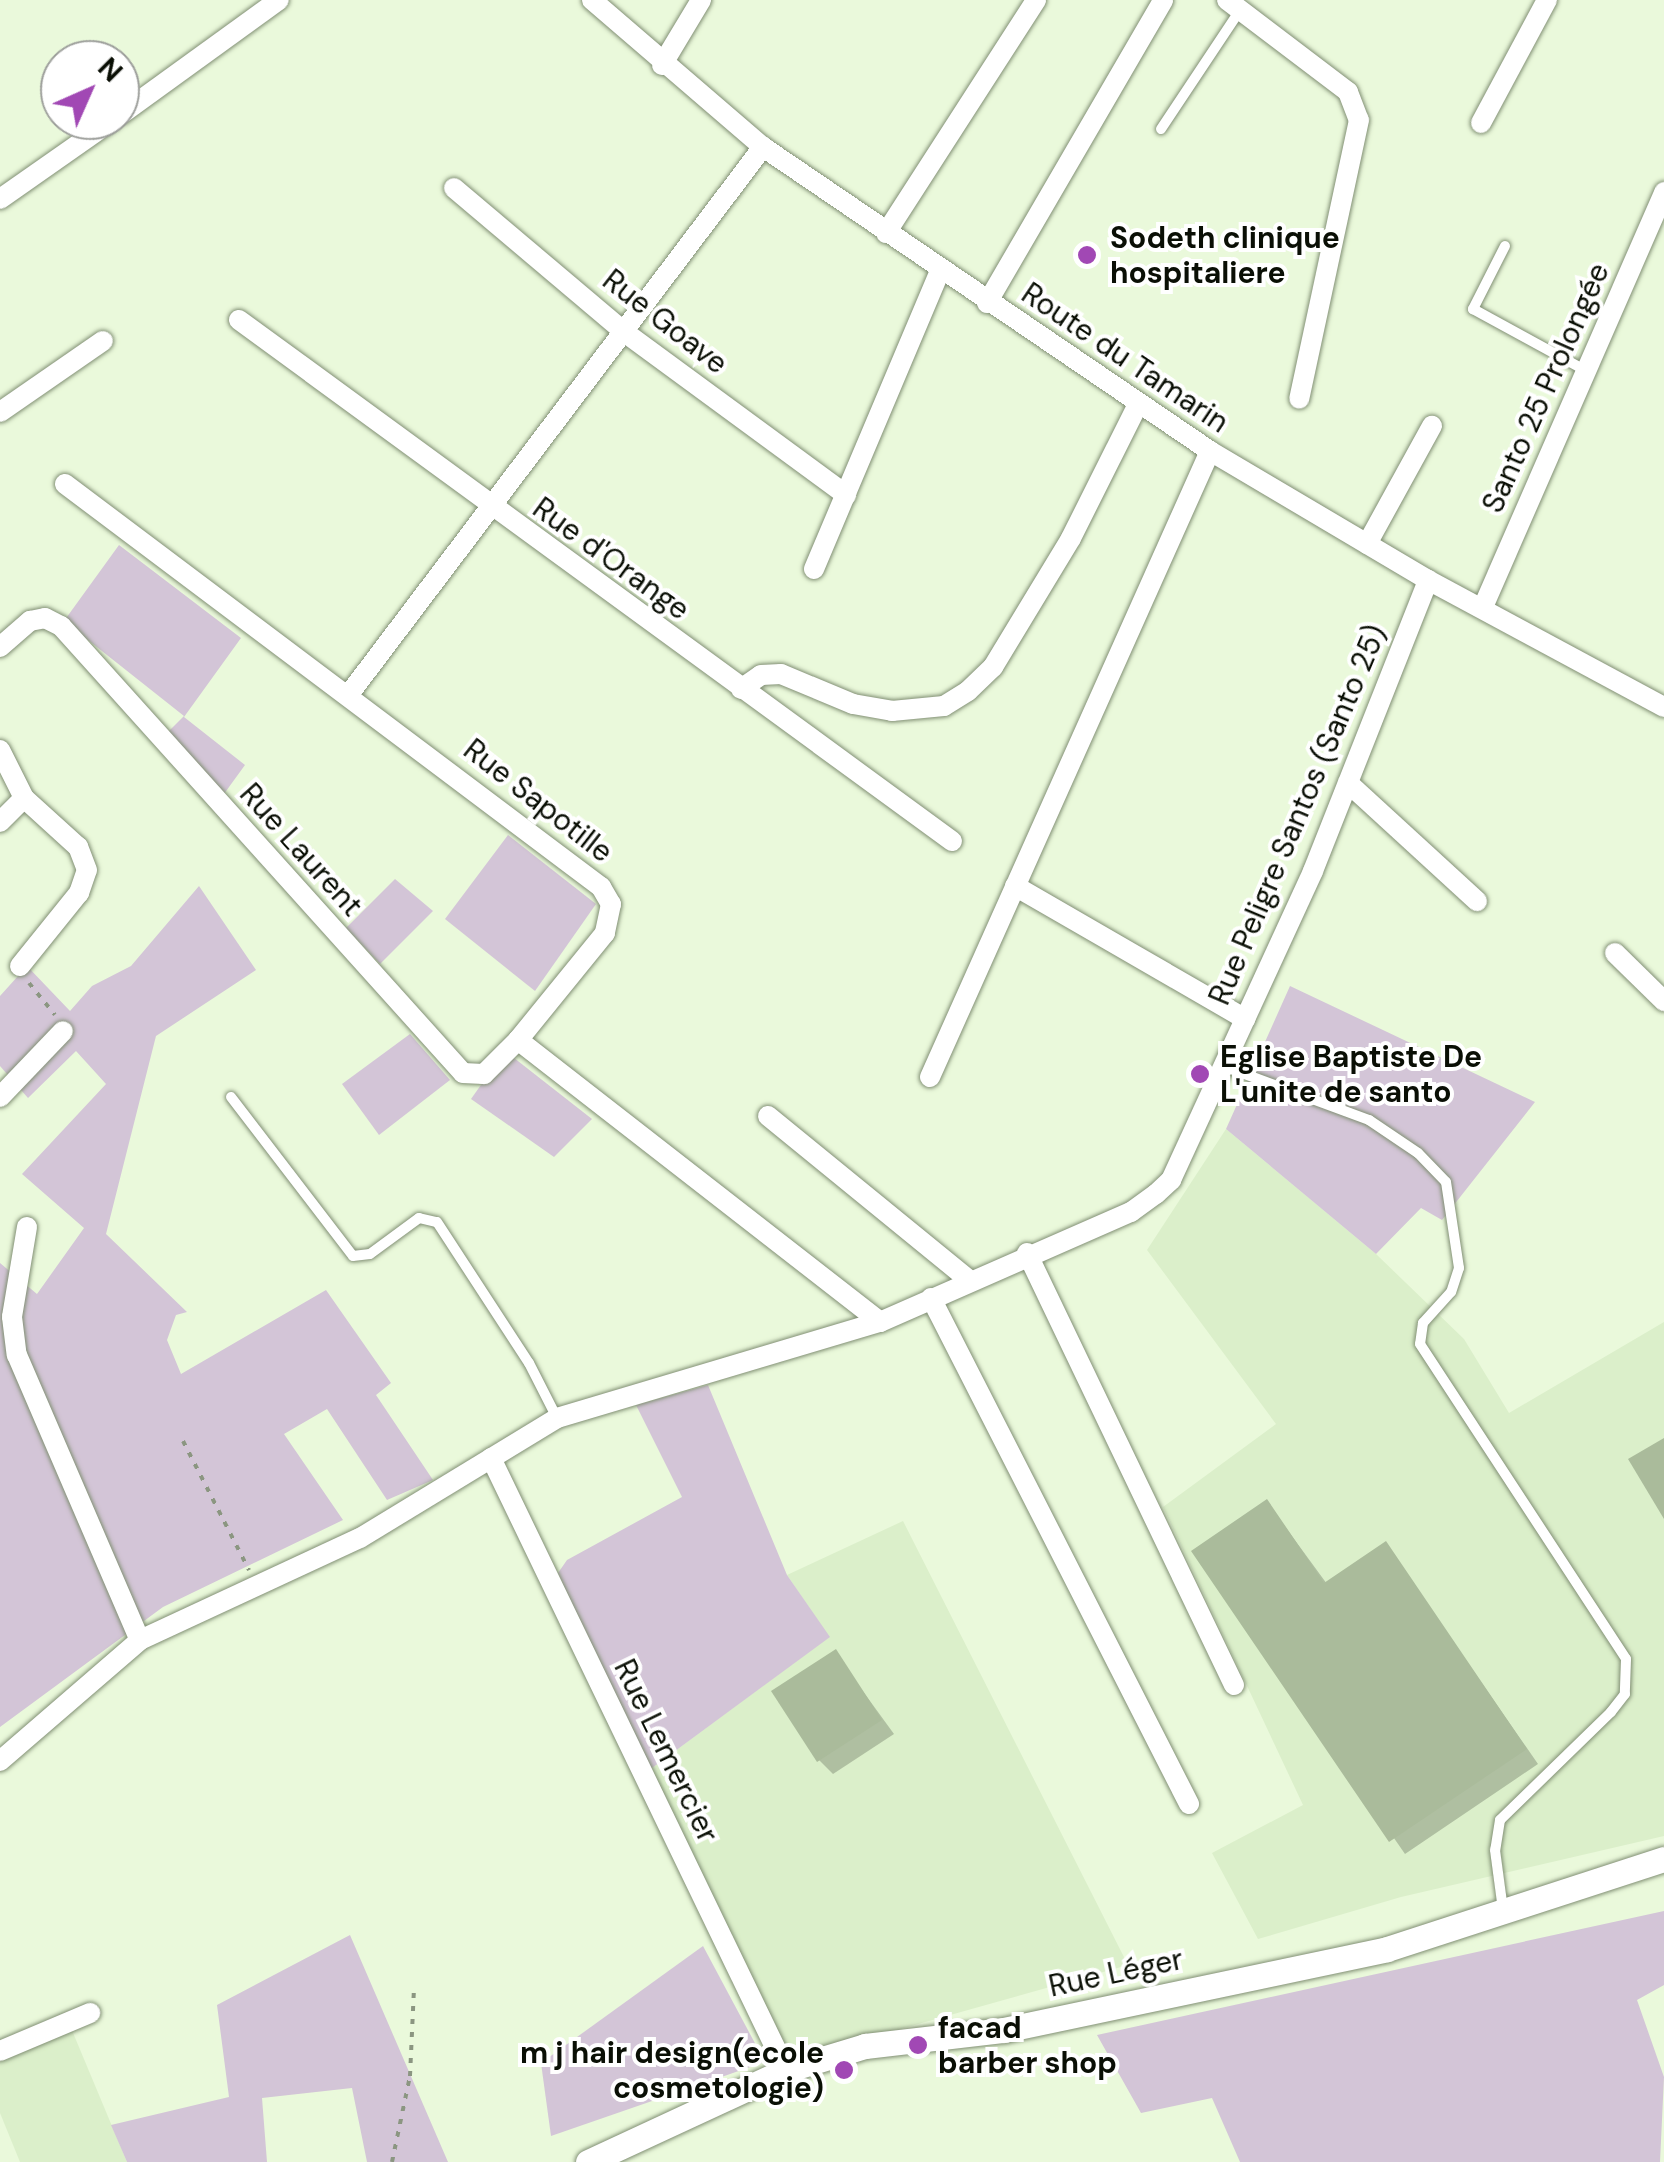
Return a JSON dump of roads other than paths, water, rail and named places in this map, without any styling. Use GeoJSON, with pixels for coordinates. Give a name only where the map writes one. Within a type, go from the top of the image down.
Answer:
{"type":"FeatureCollection","features":[{"type":"Feature","properties":{"kind":"street"},"geometry":{"type":"LineString","coordinates":[[140,101],[279,0]]}},
{"type":"Feature","properties":{"kind":"street","name":"Route du Tamarin"},"geometry":{"type":"LineString","coordinates":[[592,0],[762,147],[1210,452],[1428,580],[1664,707]]}},
{"type":"Feature","properties":{"kind":"street"},"geometry":{"type":"LineString","coordinates":[[662,64],[701,0]]}},
{"type":"Feature","properties":{"kind":"street"},"geometry":{"type":"LineString","coordinates":[[886,233],[1036,0]]}},
{"type":"Feature","properties":{"kind":"street"},"geometry":{"type":"LineString","coordinates":[[987,302],[1163,0]]}},
{"type":"Feature","properties":{"kind":"street"},"geometry":{"type":"LineString","coordinates":[[1481,123],[1547,0]]}},
{"type":"Feature","properties":{"kind":"street"},"geometry":{"type":"LineString","coordinates":[[1234,5],[1348,92],[1359,120],[1299,399]]}},
{"type":"Feature","properties":{"kind":"street"},"geometry":{"type":"LineString","coordinates":[[0,200],[85,140]]}},
{"type":"Feature","properties":{"kind":"street"},"geometry":{"type":"LineString","coordinates":[[350,693],[762,147]]}},
{"type":"Feature","properties":{"kind":"street","name":"Rue Goave"},"geometry":{"type":"LineString","coordinates":[[454,188],[623,331],[846,496]]}},
{"type":"Feature","properties":{"kind":"street","name":"Santo 25 Prolongée"},"geometry":{"type":"LineString","coordinates":[[1483,607],[1664,192]]}},
{"type":"Feature","properties":{"kind":"street"},"geometry":{"type":"LineString","coordinates":[[814,569],[940,270]]}},
{"type":"Feature","properties":{"kind":"street","name":"Rue d'Orange"},"geometry":{"type":"LineString","coordinates":[[239,320],[490,508],[952,841]]}},
{"type":"Feature","properties":{"kind":"street"},"geometry":{"type":"LineString","coordinates":[[0,412],[103,340]]}},
{"type":"Feature","properties":{"kind":"street"},"geometry":{"type":"LineString","coordinates":[[741,689],[762,675],[780,674],[853,704],[892,711],[944,706],[968,691],[993,667],[1071,538],[1138,404]]}},
{"type":"Feature","properties":{"kind":"street"},"geometry":{"type":"LineString","coordinates":[[1367,544],[1432,426]]}},
{"type":"Feature","properties":{"kind":"street"},"geometry":{"type":"LineString","coordinates":[[930,1077],[1210,452]]}},
{"type":"Feature","properties":{"kind":"street","name":"Rue Sapotille"},"geometry":{"type":"LineString","coordinates":[[65,484],[350,693],[587,875],[610,904],[605,934],[518,1040]]}},
{"type":"Feature","properties":{"kind":"street","name":"Rue Peligre Santos (Santo 25)"},"geometry":{"type":"LineString","coordinates":[[0,1761],[140,1640],[255,1582],[360,1538],[557,1418],[880,1322],[1027,1254],[1131,1212],[1164,1187],[1224,1066],[1348,783],[1428,580]]}},
{"type":"Feature","properties":{"kind":"street","name":"Rue Laurent"},"geometry":{"type":"LineString","coordinates":[[0,647],[30,621],[46,618],[75,640],[452,1064],[473,1077],[484,1074],[518,1040]]}},
{"type":"Feature","properties":{"kind":"street"},"geometry":{"type":"LineString","coordinates":[[0,750],[24,798],[78,847],[87,870],[79,893],[20,966]]}},
{"type":"Feature","properties":{"kind":"street"},"geometry":{"type":"LineString","coordinates":[[1348,783],[1477,901]]}},
{"type":"Feature","properties":{"kind":"street"},"geometry":{"type":"LineString","coordinates":[[0,822],[24,798]]}},
{"type":"Feature","properties":{"kind":"street"},"geometry":{"type":"LineString","coordinates":[[1016,886],[1245,1019]]}},
{"type":"Feature","properties":{"kind":"street"},"geometry":{"type":"LineString","coordinates":[[1615,952],[1664,1001]]}},
{"type":"Feature","properties":{"kind":"street"},"geometry":{"type":"LineString","coordinates":[[0,1097],[63,1031]]}},
{"type":"Feature","properties":{"kind":"street"},"geometry":{"type":"LineString","coordinates":[[518,1040],[880,1322]]}},
{"type":"Feature","properties":{"kind":"street"},"geometry":{"type":"LineString","coordinates":[[768,1116],[969,1280]]}},
{"type":"Feature","properties":{"kind":"street"},"geometry":{"type":"LineString","coordinates":[[27,1227],[12,1316],[17,1355],[140,1640]]}},
{"type":"Feature","properties":{"kind":"street"},"geometry":{"type":"LineString","coordinates":[[1027,1254],[1234,1686]]}},
{"type":"Feature","properties":{"kind":"street"},"geometry":{"type":"LineString","coordinates":[[931,1298],[1190,1804]]}},
{"type":"Feature","properties":{"kind":"street","name":"Rue Lemercier"},"geometry":{"type":"LineString","coordinates":[[492,1458],[786,2070]]}},
{"type":"Feature","properties":{"kind":"street","name":"Rue Léger"},"geometry":{"type":"LineString","coordinates":[[588,2162],[786,2070],[866,2046],[1004,2030],[1387,1950],[1664,1859]]}},
{"type":"Feature","properties":{"kind":"street"},"geometry":{"type":"LineString","coordinates":[[0,2050],[90,2014]]}},
{"type":"Feature","properties":{"kind":"lane"},"geometry":{"type":"LineString","coordinates":[[1161,129],[1234,5]]}},
{"type":"Feature","properties":{"kind":"lane"},"geometry":{"type":"LineString","coordinates":[[1505,246],[1473,310],[1587,371]]}},
{"type":"Feature","properties":{"kind":"lane"},"geometry":{"type":"LineString","coordinates":[[1224,1066],[1370,1120],[1418,1153],[1446,1182],[1459,1268],[1450,1292],[1423,1323],[1420,1344],[1626,1659],[1629,1677],[1618,1703],[1500,1820],[1494,1850],[1503,1910]]}},
{"type":"Feature","properties":{"kind":"lane"},"geometry":{"type":"LineString","coordinates":[[231,1097],[353,1256],[370,1254],[419,1218],[444,1230],[557,1418]]}},
{"type":"Feature","properties":{"kind":"place","name":"Sodeth clinique hospitaliere"},"geometry":{"type":"Point","coordinates":[1087,255]}},
{"type":"Feature","properties":{"kind":"place","name":"Eglise Baptiste De L'unite de santo"},"geometry":{"type":"Point","coordinates":[1200,1074]}},
{"type":"Feature","properties":{"kind":"place","name":"facad barber shop"},"geometry":{"type":"Point","coordinates":[918,2045]}},
{"type":"Feature","properties":{"kind":"place","name":"m j hair design(ecole cosmetologie)"},"geometry":{"type":"Point","coordinates":[844,2070]}}]}
